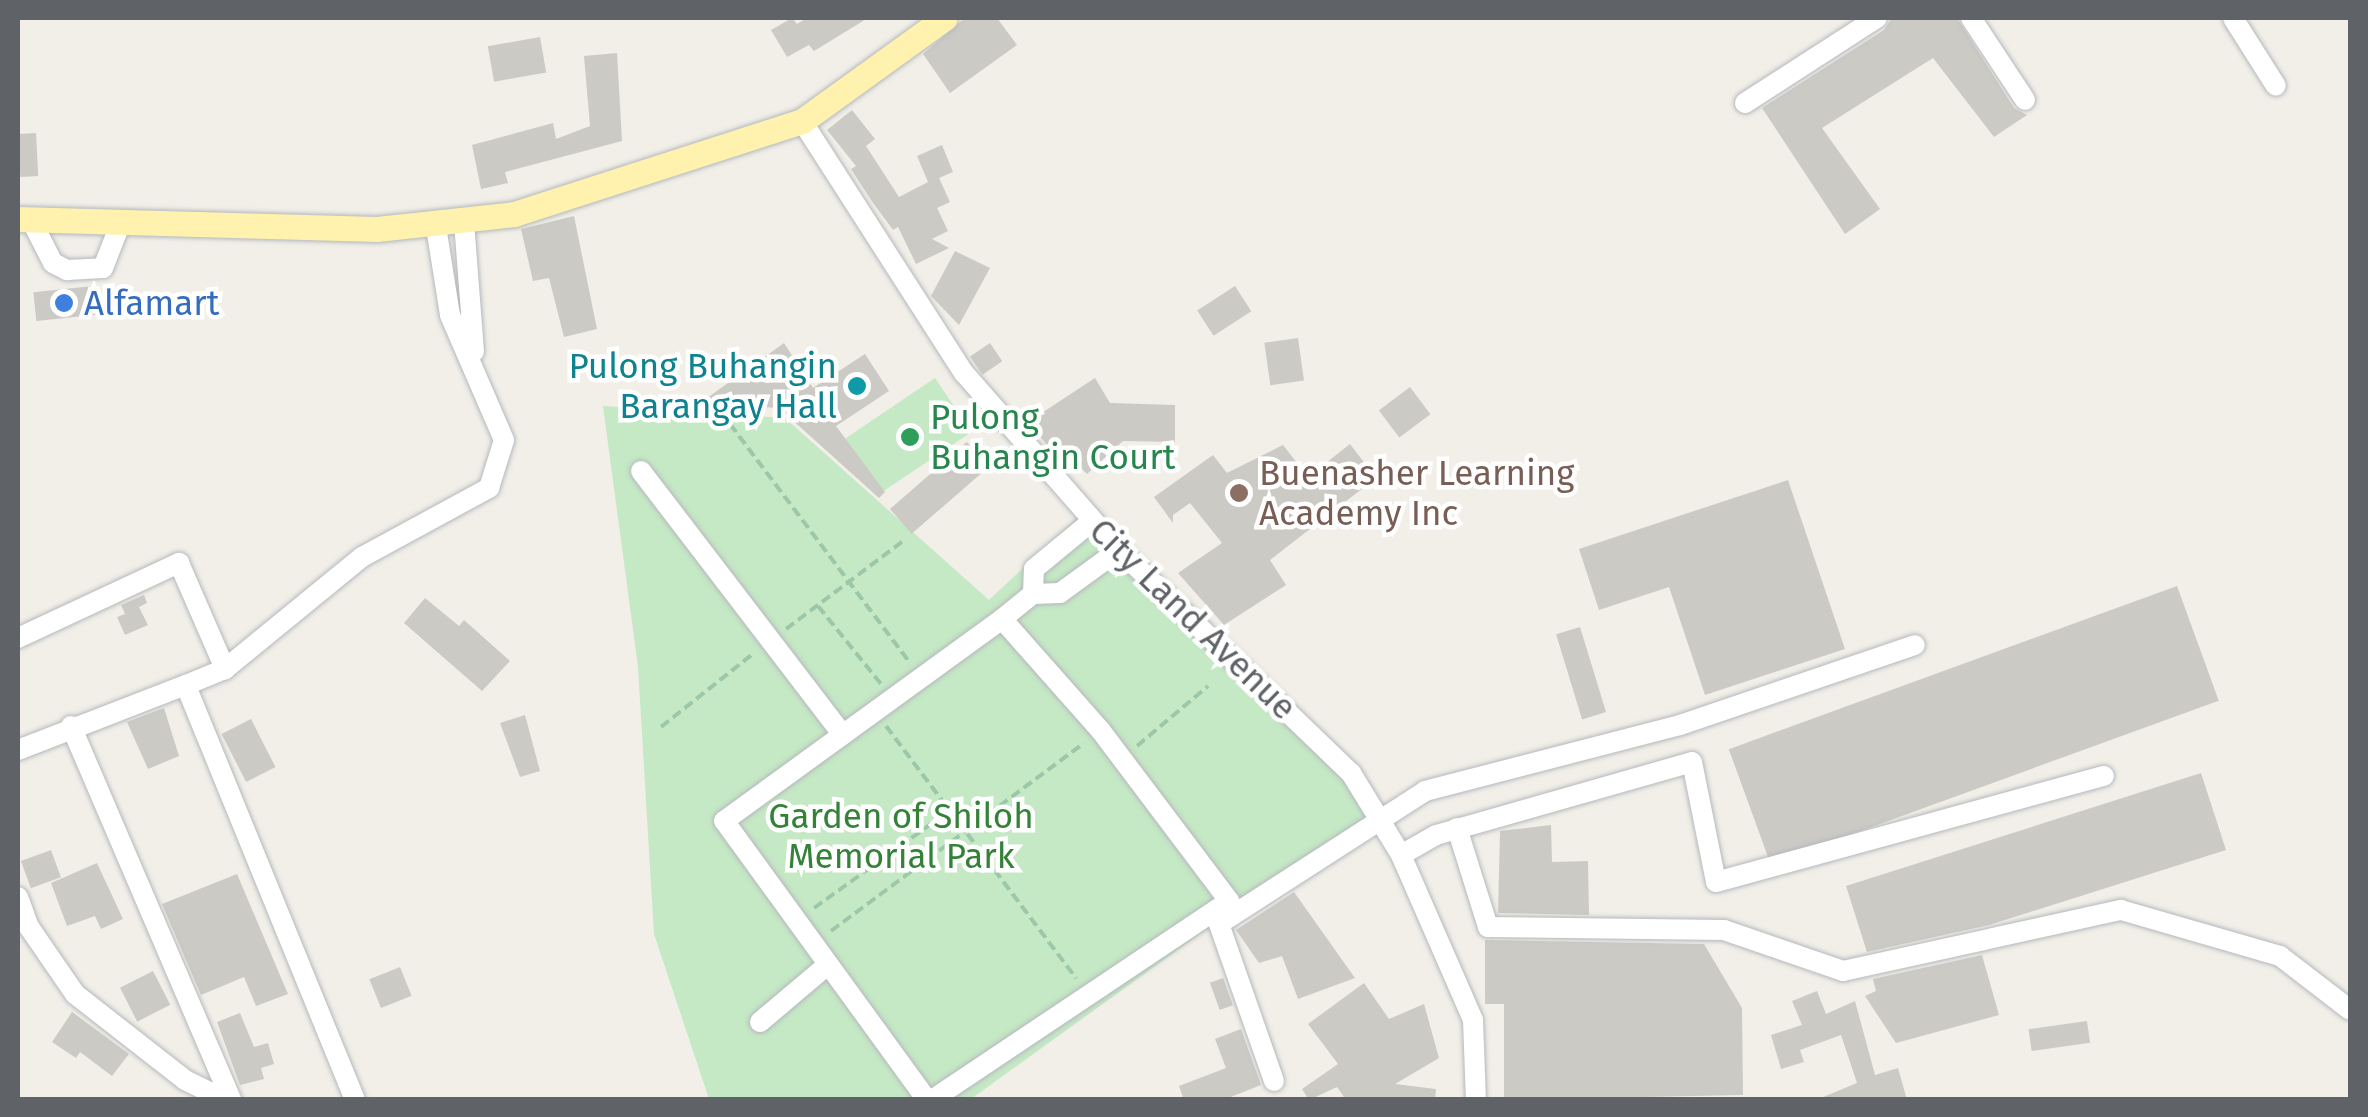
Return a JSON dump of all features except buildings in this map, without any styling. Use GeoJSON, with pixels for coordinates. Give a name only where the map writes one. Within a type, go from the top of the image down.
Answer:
{"type":"FeatureCollection","features":[{"type":"Feature","properties":{"kind":"main road"},"geometry":{"type":"LineString","coordinates":[[24,219],[436,227],[514,214],[802,121],[945,18]]}},
{"type":"Feature","properties":{"kind":"street"},"geometry":{"type":"LineString","coordinates":[[1744,103],[1877,18]]}},
{"type":"Feature","properties":{"kind":"street"},"geometry":{"type":"LineString","coordinates":[[1970,18],[2025,100]]}},
{"type":"Feature","properties":{"kind":"street"},"geometry":{"type":"LineString","coordinates":[[2232,18],[2276,86]]}},
{"type":"Feature","properties":{"kind":"street","name":"City Land Avenue"},"geometry":{"type":"LineString","coordinates":[[802,121],[964,373],[1119,550],[1351,773],[1401,855],[1474,1020],[1476,1100]]}},
{"type":"Feature","properties":{"kind":"street"},"geometry":{"type":"LineString","coordinates":[[24,219],[53,263],[67,270],[104,268],[121,222]]}},
{"type":"Feature","properties":{"kind":"street"},"geometry":{"type":"LineString","coordinates":[[464,222],[474,359]]}},
{"type":"Feature","properties":{"kind":"street"},"geometry":{"type":"LineString","coordinates":[[18,750],[71,726],[225,669],[362,557],[489,488],[504,440],[474,359],[450,315],[436,227]]}},
{"type":"Feature","properties":{"kind":"street"},"geometry":{"type":"LineString","coordinates":[[640,470],[844,735]]}},
{"type":"Feature","properties":{"kind":"street"},"geometry":{"type":"LineString","coordinates":[[1033,594],[1034,568],[1092,522]]}},
{"type":"Feature","properties":{"kind":"street"},"geometry":{"type":"LineString","coordinates":[[1002,619],[1101,731],[1229,901],[930,1100],[826,967],[724,821],[1033,594],[1060,592],[1119,550]]}},
{"type":"Feature","properties":{"kind":"street"},"geometry":{"type":"LineString","coordinates":[[18,638],[179,563],[225,669]]}},
{"type":"Feature","properties":{"kind":"street"},"geometry":{"type":"LineString","coordinates":[[1274,1081],[1219,924],[1377,817],[1425,791],[1680,725],[1915,644]]}},
{"type":"Feature","properties":{"kind":"street"},"geometry":{"type":"LineString","coordinates":[[186,685],[355,1100]]}},
{"type":"Feature","properties":{"kind":"street"},"geometry":{"type":"LineString","coordinates":[[71,726],[228,1100]]}},
{"type":"Feature","properties":{"kind":"street"},"geometry":{"type":"LineString","coordinates":[[1401,855],[1457,828],[1692,762],[1716,882],[2104,776]]}},
{"type":"Feature","properties":{"kind":"street"},"geometry":{"type":"LineString","coordinates":[[1457,828],[1488,927],[1724,930],[1844,971],[2120,910],[2280,956],[2350,1010]]}},
{"type":"Feature","properties":{"kind":"street"},"geometry":{"type":"LineString","coordinates":[[18,897],[23,929],[75,994],[185,1080],[228,1100]]}},
{"type":"Feature","properties":{"kind":"street"},"geometry":{"type":"LineString","coordinates":[[760,1022],[826,967]]}},
{"type":"Feature","properties":{"kind":"path"},"geometry":{"type":"LineString","coordinates":[[730,424],[922,678]]}},
{"type":"Feature","properties":{"kind":"path"},"geometry":{"type":"LineString","coordinates":[[661,727],[906,539]]}},
{"type":"Feature","properties":{"kind":"path"},"geometry":{"type":"LineString","coordinates":[[818,605],[893,700]]}},
{"type":"Feature","properties":{"kind":"path"},"geometry":{"type":"LineString","coordinates":[[1122,759],[1208,686]]}},
{"type":"Feature","properties":{"kind":"path"},"geometry":{"type":"LineString","coordinates":[[876,713],[967,828],[1087,994]]}},
{"type":"Feature","properties":{"kind":"path"},"geometry":{"type":"LineString","coordinates":[[811,946],[1101,731]]}},
{"type":"Feature","properties":{"kind":"path"},"geometry":{"type":"LineString","coordinates":[[794,922],[952,809]]}},
{"type":"Feature","properties":{"kind":"green space","name":"Pulong Buhangin Court"},"geometry":{"type":"Polygon","coordinates":[[[935,378],[971,432],[881,493],[845,439],[935,378]]]}},
{"type":"Feature","properties":{"kind":"green space","name":"Garden of Shiloh Memorial Park"},"geometry":{"type":"Polygon","coordinates":[[[603,406],[785,418],[989,600],[1083,512],[1342,757],[1377,817],[1276,879],[971,1099],[709,1099],[654,934],[638,667],[603,406]]]}},
{"type":"Feature","properties":{"kind":"place","name":"Alfamart"},"geometry":{"type":"Point","coordinates":[64,303]}},
{"type":"Feature","properties":{"kind":"place","name":"Pulong Buhangin Barangay Hall"},"geometry":{"type":"Point","coordinates":[857,386]}},
{"type":"Feature","properties":{"kind":"place","name":"Pulong Buhangin Court"},"geometry":{"type":"Point","coordinates":[910,437]}},
{"type":"Feature","properties":{"kind":"place","name":"Buenasher Learning Academy Inc"},"geometry":{"type":"Point","coordinates":[1239,493]}}]}
